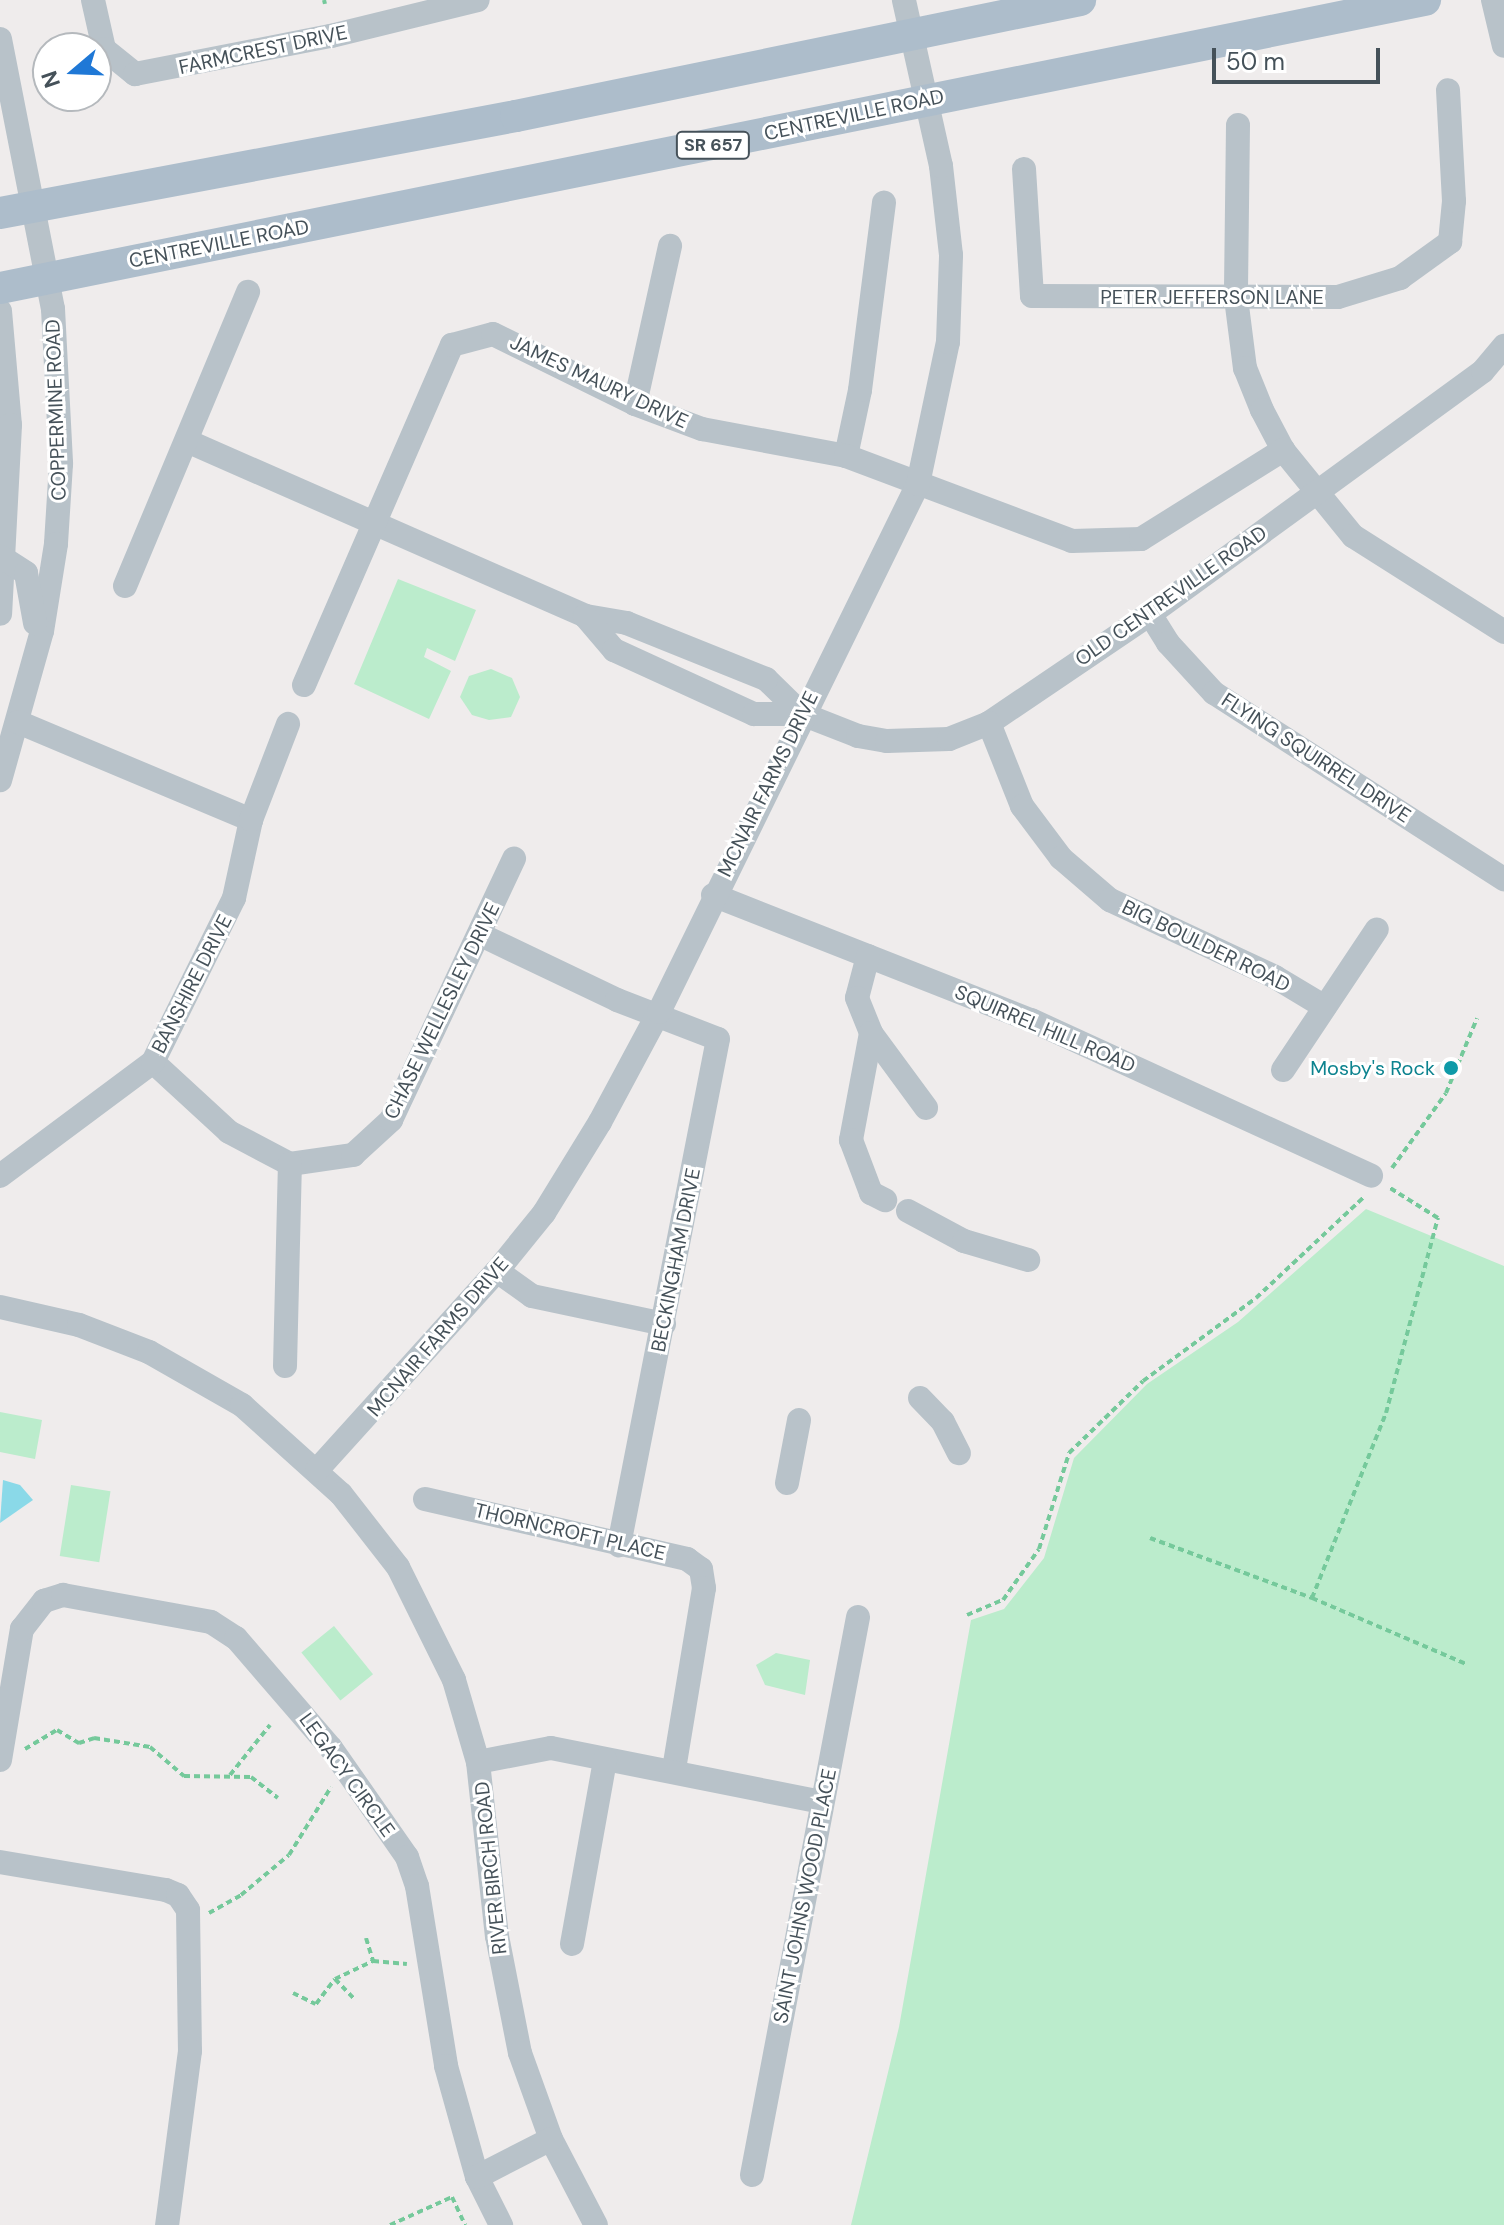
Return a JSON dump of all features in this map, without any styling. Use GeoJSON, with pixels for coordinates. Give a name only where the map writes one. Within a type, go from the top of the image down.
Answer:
{"type":"FeatureCollection","features":[{"type":"Feature","properties":{"kind":"main road"},"geometry":{"type":"LineString","coordinates":[[0,213],[910,38],[1080,0]]}},
{"type":"Feature","properties":{"kind":"main road","name":"CENTREVILLE ROAD"},"geometry":{"type":"LineString","coordinates":[[0,288],[1425,0]]}},
{"type":"Feature","properties":{"kind":"street","name":"FARMCREST DRIVE"},"geometry":{"type":"LineString","coordinates":[[93,0],[104,49],[135,74],[331,36],[448,3],[478,0]]}},
{"type":"Feature","properties":{"kind":"street","name":"MCNAIR FARMS DRIVE"},"geometry":{"type":"LineString","coordinates":[[317,1470],[497,1271],[544,1213],[659,1012],[713,895],[918,484],[948,342],[951,255],[926,100],[904,0]]}},
{"type":"Feature","properties":{"kind":"street"},"geometry":{"type":"LineString","coordinates":[[1493,0],[1504,46]]}},
{"type":"Feature","properties":{"kind":"street","name":"COPPERMINE ROAD"},"geometry":{"type":"LineString","coordinates":[[0,39],[48,279],[61,464],[56,544],[35,657],[0,780]]}},
{"type":"Feature","properties":{"kind":"street","name":"PETER JEFFERSON LANE"},"geometry":{"type":"LineString","coordinates":[[1024,169],[1032,296],[1338,297],[1400,278],[1450,242],[1454,201],[1448,90]]}},
{"type":"Feature","properties":{"kind":"street"},"geometry":{"type":"LineString","coordinates":[[1238,125],[1236,298],[1245,368],[1283,450],[1353,536],[1504,632]]}},
{"type":"Feature","properties":{"kind":"street"},"geometry":{"type":"LineString","coordinates":[[846,456],[860,390],[884,203]]}},
{"type":"Feature","properties":{"kind":"street"},"geometry":{"type":"LineString","coordinates":[[635,404],[670,246]]}},
{"type":"Feature","properties":{"kind":"street"},"geometry":{"type":"LineString","coordinates":[[125,586],[248,292]]}},
{"type":"Feature","properties":{"kind":"street"},"geometry":{"type":"LineString","coordinates":[[0,311],[10,425],[0,607]]}},
{"type":"Feature","properties":{"kind":"street","name":"JAMES MAURY DRIVE"},"geometry":{"type":"LineString","coordinates":[[304,685],[452,345],[493,334],[635,404],[702,429],[846,456],[1072,541],[1141,539],[1283,450]]}},
{"type":"Feature","properties":{"kind":"street","name":"OLD CENTREVILLE ROAD"},"geometry":{"type":"LineString","coordinates":[[802,714],[858,736],[887,741],[949,739],[989,723],[1150,614],[1483,371],[1504,346]]}},
{"type":"Feature","properties":{"kind":"street"},"geometry":{"type":"LineString","coordinates":[[187,441],[585,616],[627,623],[766,679],[802,714]]}},
{"type":"Feature","properties":{"kind":"street"},"geometry":{"type":"LineString","coordinates":[[3,558],[23,568],[29,579],[35,657]]}},
{"type":"Feature","properties":{"kind":"street","name":"FLYING SQUIRREL DRIVE"},"geometry":{"type":"LineString","coordinates":[[1150,614],[1168,643],[1214,693],[1504,879]]}},
{"type":"Feature","properties":{"kind":"street"},"geometry":{"type":"LineString","coordinates":[[585,616],[614,650],[754,714],[802,714]]}},
{"type":"Feature","properties":{"kind":"street"},"geometry":{"type":"LineString","coordinates":[[18,722],[251,820]]}},
{"type":"Feature","properties":{"kind":"street","name":"BIG BOULDER ROAD"},"geometry":{"type":"LineString","coordinates":[[989,723],[1022,806],[1061,858],[1110,900],[1275,977],[1325,1007]]}},
{"type":"Feature","properties":{"kind":"street","name":"BANSHIRE DRIVE"},"geometry":{"type":"LineString","coordinates":[[0,1176],[153,1062],[234,898],[251,820],[288,724]]}},
{"type":"Feature","properties":{"kind":"street","name":"CHASE WELLESLEY DRIVE"},"geometry":{"type":"LineString","coordinates":[[290,1164],[353,1155],[391,1120],[481,935],[514,859]]}},
{"type":"Feature","properties":{"kind":"street","name":"SQUIRREL HILL ROAD"},"geometry":{"type":"LineString","coordinates":[[713,895],[1031,1020],[1375,1179]]}},
{"type":"Feature","properties":{"kind":"street"},"geometry":{"type":"LineString","coordinates":[[1283,1070],[1377,929]]}},
{"type":"Feature","properties":{"kind":"street"},"geometry":{"type":"LineString","coordinates":[[481,935],[617,1000],[659,1012]]}},
{"type":"Feature","properties":{"kind":"street"},"geometry":{"type":"LineString","coordinates":[[868,956],[857,998],[871,1033],[926,1108]]}},
{"type":"Feature","properties":{"kind":"street","name":"BECKINGHAM DRIVE"},"geometry":{"type":"LineString","coordinates":[[619,1545],[718,1039],[659,1012]]}},
{"type":"Feature","properties":{"kind":"street"},"geometry":{"type":"LineString","coordinates":[[871,1033],[851,1140],[871,1193],[885,1200]]}},
{"type":"Feature","properties":{"kind":"street"},"geometry":{"type":"LineString","coordinates":[[153,1062],[229,1132],[290,1164],[285,1366]]}},
{"type":"Feature","properties":{"kind":"street"},"geometry":{"type":"LineString","coordinates":[[908,1211],[964,1241],[1028,1260]]}},
{"type":"Feature","properties":{"kind":"street"},"geometry":{"type":"LineString","coordinates":[[497,1271],[532,1296],[664,1324]]}},
{"type":"Feature","properties":{"kind":"street","name":"RIVER BIRCH ROAD"},"geometry":{"type":"LineString","coordinates":[[0,1307],[79,1325],[149,1352],[242,1405],[317,1470],[365,1521],[427,1618],[454,1680],[478,1762],[508,2003],[551,2139],[596,2225]]}},
{"type":"Feature","properties":{"kind":"street"},"geometry":{"type":"LineString","coordinates":[[920,1398],[943,1422],[959,1453]]}},
{"type":"Feature","properties":{"kind":"street"},"geometry":{"type":"LineString","coordinates":[[787,1483],[799,1420]]}},
{"type":"Feature","properties":{"kind":"street","name":"THORNCROFT PLACE"},"geometry":{"type":"LineString","coordinates":[[425,1499],[687,1559],[701,1569],[704,1588],[674,1770]]}},
{"type":"Feature","properties":{"kind":"street","name":"LEGACY CIRCLE"},"geometry":{"type":"LineString","coordinates":[[1,1752],[5,1698],[22,1629],[44,1601],[63,1595],[211,1622],[236,1638],[269,1673],[349,1774],[407,1857],[446,2066],[477,2177],[501,2225]]}},
{"type":"Feature","properties":{"kind":"street","name":"SAINT JOHNS WOOD PLACE"},"geometry":{"type":"LineString","coordinates":[[752,2175],[858,1617]]}},
{"type":"Feature","properties":{"kind":"street"},"geometry":{"type":"LineString","coordinates":[[478,1762],[551,1748],[674,1770],[822,1802]]}},
{"type":"Feature","properties":{"kind":"street"},"geometry":{"type":"LineString","coordinates":[[572,1944],[605,1760]]}},
{"type":"Feature","properties":{"kind":"street"},"geometry":{"type":"LineString","coordinates":[[0,1862],[166,1890],[178,1895],[188,1914],[190,2051],[167,2225]]}},
{"type":"Feature","properties":{"kind":"street"},"geometry":{"type":"LineString","coordinates":[[477,2177],[551,2139]]}},
{"type":"Feature","properties":{"kind":"path"},"geometry":{"type":"LineString","coordinates":[[967,1615],[1003,1600],[1039,1549],[1069,1453],[1143,1381],[1256,1298],[1375,1179],[1441,1102],[1477,1018]]}},
{"type":"Feature","properties":{"kind":"path"},"geometry":{"type":"LineString","coordinates":[[1312,1598],[1386,1413],[1438,1218],[1375,1179]]}},
{"type":"Feature","properties":{"kind":"path"},"geometry":{"type":"LineString","coordinates":[[1150,1538],[1312,1598],[1466,1664]]}},
{"type":"Feature","properties":{"kind":"path"},"geometry":{"type":"LineString","coordinates":[[230,1775],[270,1725]]}},
{"type":"Feature","properties":{"kind":"path"},"geometry":{"type":"LineString","coordinates":[[1,1752],[20,1752],[57,1730],[79,1743],[94,1738],[150,1747],[184,1776],[251,1777],[278,1798]]}},
{"type":"Feature","properties":{"kind":"path"},"geometry":{"type":"LineString","coordinates":[[188,1914],[204,1915],[241,1895],[289,1855],[324,1793],[349,1774]]}},
{"type":"Feature","properties":{"kind":"path"},"geometry":{"type":"LineString","coordinates":[[366,1938],[373,1961]]}},
{"type":"Feature","properties":{"kind":"path"},"geometry":{"type":"LineString","coordinates":[[293,1993],[316,2004],[335,1979],[373,1961],[389,1965],[428,1962]]}},
{"type":"Feature","properties":{"kind":"path"},"geometry":{"type":"LineString","coordinates":[[335,1979],[354,1999]]}},
{"type":"Feature","properties":{"kind":"path"},"geometry":{"type":"LineString","coordinates":[[390,2225],[452,2197],[465,2225]]}},
{"type":"Feature","properties":{"kind":"green space"},"geometry":{"type":"Polygon","coordinates":[[[398,579],[476,610],[455,661],[427,648],[424,657],[451,671],[429,719],[354,684],[398,579]]]}},
{"type":"Feature","properties":{"kind":"green space"},"geometry":{"type":"Polygon","coordinates":[[[491,669],[512,678],[520,697],[511,717],[489,720],[472,715],[460,697],[469,676],[491,669]]]}},
{"type":"Feature","properties":{"kind":"green space"},"geometry":{"type":"Polygon","coordinates":[[[1366,1209],[1504,1266],[1504,2225],[851,2225],[899,2027],[971,1620],[1004,1609],[1044,1558],[1074,1458],[1147,1384],[1238,1322],[1366,1209]]]}},
{"type":"Feature","properties":{"kind":"green space"},"geometry":{"type":"Polygon","coordinates":[[[0,1412],[42,1420],[35,1459],[0,1452],[0,1412]]]}},
{"type":"Feature","properties":{"kind":"green space"},"geometry":{"type":"Polygon","coordinates":[[[71,1485],[111,1491],[99,1562],[60,1556],[71,1485]]]}},
{"type":"Feature","properties":{"kind":"green space"},"geometry":{"type":"Polygon","coordinates":[[[334,1626],[373,1674],[340,1701],[301,1652],[334,1626]]]}},
{"type":"Feature","properties":{"kind":"green space"},"geometry":{"type":"Polygon","coordinates":[[[776,1653],[810,1660],[805,1695],[765,1685],[756,1665],[776,1653]]]}},
{"type":"Feature","properties":{"kind":"water"},"geometry":{"type":"Polygon","coordinates":[[[3,1480],[20,1485],[33,1500],[0,1523],[3,1480]]]}},
{"type":"Feature","properties":{"kind":"place","name":"Mosby's Rock"},"geometry":{"type":"Point","coordinates":[1451,1068]}}]}
